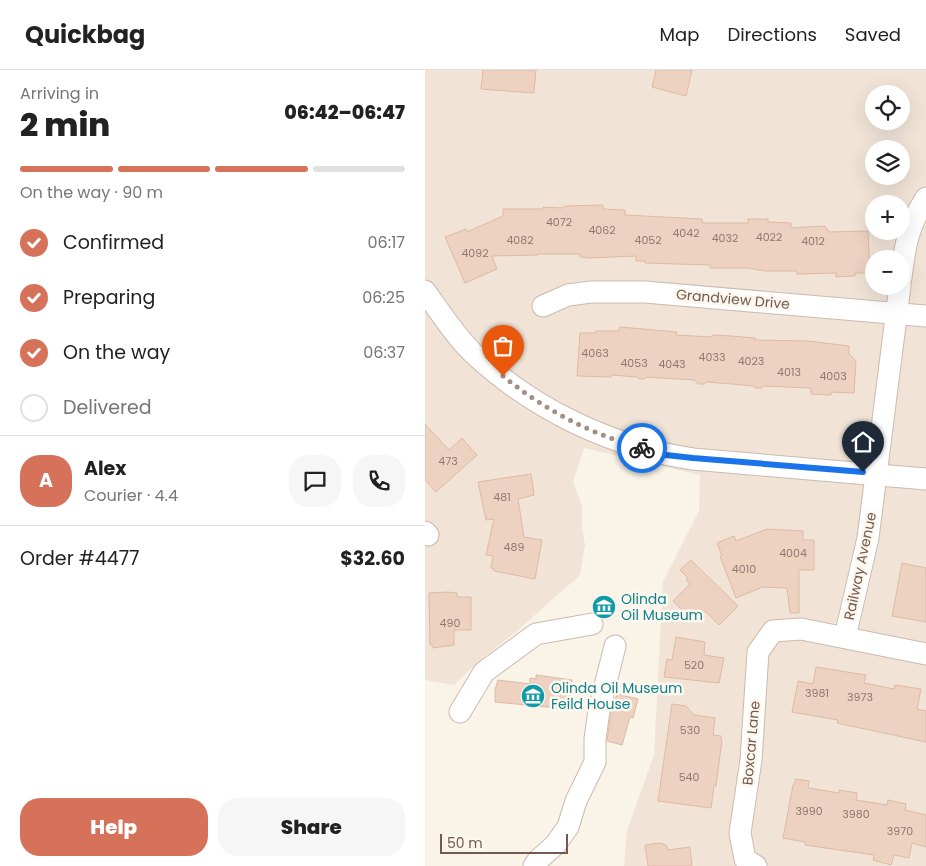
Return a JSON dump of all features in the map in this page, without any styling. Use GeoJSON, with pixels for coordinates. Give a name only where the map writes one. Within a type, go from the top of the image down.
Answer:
{"type":"FeatureCollection","features":[{"type":"Feature","properties":{"kind":"street"},"geometry":{"type":"LineString","coordinates":[[904,250],[914,217],[926,198]]}},
{"type":"Feature","properties":{"kind":"street"},"geometry":{"type":"LineString","coordinates":[[425,291],[443,317],[473,353],[517,388],[569,420],[629,445],[675,456],[926,479]]}},
{"type":"Feature","properties":{"kind":"street","name":"Grandview Drive"},"geometry":{"type":"LineString","coordinates":[[543,306],[567,295],[591,292],[645,292],[926,316]]}},
{"type":"Feature","properties":{"kind":"street","name":"Railway Avenue"},"geometry":{"type":"LineString","coordinates":[[845,637],[868,538],[878,474],[899,295]]}},
{"type":"Feature","properties":{"kind":"street"},"geometry":{"type":"LineString","coordinates":[[460,712],[484,672],[536,634],[591,624]]}},
{"type":"Feature","properties":{"kind":"street","name":"Boxcar Lane"},"geometry":{"type":"LineString","coordinates":[[750,862],[740,833],[751,760],[758,652],[773,631],[801,629],[845,637]]}},
{"type":"Feature","properties":{"kind":"street"},"geometry":{"type":"LineString","coordinates":[[845,637],[926,654]]}},
{"type":"Feature","properties":{"kind":"street"},"geometry":{"type":"LineString","coordinates":[[534,866],[555,845],[568,826],[576,801],[595,762],[595,739],[599,710],[615,646]]}},
{"type":"Feature","properties":{"kind":"shaded area"},"geometry":{"type":"Polygon","coordinates":[[[425,70],[926,70],[926,866],[624,866],[627,830],[654,755],[663,582],[699,511],[700,475],[584,448],[573,482],[582,506],[582,528],[585,545],[580,575],[517,631],[478,662],[454,685],[425,680],[425,70]]]}},
{"type":"Feature","properties":{"kind":"building"},"geometry":{"type":"Polygon","coordinates":[[[483,70],[536,70],[534,93],[481,89],[483,70]]]}},
{"type":"Feature","properties":{"kind":"building"},"geometry":{"type":"Polygon","coordinates":[[[656,70],[692,70],[686,96],[652,87],[656,70]]]}},
{"type":"Feature","properties":{"kind":"building"},"geometry":{"type":"Polygon","coordinates":[[[603,205],[603,209],[625,210],[625,215],[702,219],[702,223],[748,223],[748,219],[768,219],[768,222],[791,223],[791,228],[825,226],[829,232],[865,231],[865,240],[868,240],[869,250],[865,250],[865,273],[855,273],[855,276],[836,277],[836,273],[797,274],[797,271],[764,271],[748,268],[710,268],[710,265],[645,263],[645,261],[636,261],[636,256],[590,258],[580,257],[580,254],[538,254],[492,256],[497,269],[465,283],[445,237],[466,229],[467,232],[503,216],[503,209],[543,209],[543,207],[562,208],[565,206],[603,205]]]}},
{"type":"Feature","properties":{"kind":"building"},"geometry":{"type":"Polygon","coordinates":[[[620,327],[677,332],[676,335],[731,336],[755,338],[755,340],[808,341],[849,346],[849,354],[856,361],[854,393],[831,392],[831,395],[811,394],[811,388],[764,386],[755,388],[753,386],[706,382],[698,384],[695,380],[647,377],[639,379],[637,377],[611,375],[611,377],[577,376],[580,333],[619,331],[620,327]]]}},
{"type":"Feature","properties":{"kind":"building"},"geometry":{"type":"Polygon","coordinates":[[[425,424],[449,450],[462,438],[477,455],[436,492],[425,480],[425,424]]]}},
{"type":"Feature","properties":{"kind":"building"},"geometry":{"type":"Polygon","coordinates":[[[531,474],[534,495],[518,499],[524,537],[542,540],[535,579],[494,571],[491,568],[493,556],[486,555],[494,519],[486,520],[478,482],[531,474]]]}},
{"type":"Feature","properties":{"kind":"building"},"geometry":{"type":"Polygon","coordinates":[[[767,529],[803,531],[803,540],[814,540],[814,570],[799,570],[799,613],[790,613],[787,588],[763,587],[736,598],[720,556],[722,556],[717,543],[734,536],[736,541],[767,529]]]}},
{"type":"Feature","properties":{"kind":"building"},"geometry":{"type":"Polygon","coordinates":[[[691,560],[738,606],[719,625],[705,611],[694,622],[673,601],[690,584],[686,580],[688,578],[680,570],[691,560]]]}},
{"type":"Feature","properties":{"kind":"building"},"geometry":{"type":"Polygon","coordinates":[[[902,563],[926,568],[926,622],[892,616],[902,563]]]}},
{"type":"Feature","properties":{"kind":"building"},"geometry":{"type":"Polygon","coordinates":[[[429,593],[457,593],[457,597],[471,597],[471,630],[454,630],[454,645],[433,648],[433,645],[430,645],[429,593]]]}},
{"type":"Feature","properties":{"kind":"building"},"geometry":{"type":"Polygon","coordinates":[[[676,637],[705,642],[704,655],[724,658],[719,683],[664,677],[667,659],[672,660],[676,637]]]}},
{"type":"Feature","properties":{"kind":"building"},"geometry":{"type":"Polygon","coordinates":[[[816,667],[866,675],[864,683],[894,689],[895,685],[921,689],[917,709],[926,711],[926,742],[837,723],[838,720],[792,712],[798,681],[813,684],[816,667]]]}},
{"type":"Feature","properties":{"kind":"building","name":"Olinda Oil Museum Feild House"},"geometry":{"type":"Polygon","coordinates":[[[536,675],[572,680],[569,709],[495,702],[495,690],[498,680],[530,684],[530,678],[536,679],[536,675]]]}},
{"type":"Feature","properties":{"kind":"building"},"geometry":{"type":"Polygon","coordinates":[[[617,694],[638,699],[633,718],[630,717],[622,745],[607,741],[611,713],[617,694]]]}},
{"type":"Feature","properties":{"kind":"building"},"geometry":{"type":"Polygon","coordinates":[[[672,704],[686,706],[694,715],[715,718],[713,735],[721,736],[722,740],[711,808],[658,801],[672,704]]]}},
{"type":"Feature","properties":{"kind":"building"},"geometry":{"type":"Polygon","coordinates":[[[796,779],[809,781],[808,788],[839,793],[839,790],[857,793],[856,800],[887,805],[888,800],[906,804],[905,810],[926,815],[926,847],[912,843],[909,858],[894,855],[891,865],[873,860],[874,855],[805,845],[805,842],[783,838],[793,785],[796,779]]]}},
{"type":"Feature","properties":{"kind":"building"},"geometry":{"type":"Polygon","coordinates":[[[660,843],[666,845],[668,850],[690,847],[692,866],[648,866],[645,845],[660,843]]]}},
{"type":"Feature","properties":{"kind":"way so far"},"geometry":{"type":"LineString","coordinates":[[503,376],[517,388],[569,420],[629,445],[642,448]]}},
{"type":"Feature","properties":{"kind":"place","name":"Olinda Oil Museum"},"geometry":{"type":"Point","coordinates":[604,607]}},
{"type":"Feature","properties":{"kind":"place","name":"Olinda Oil Museum Feild House"},"geometry":{"type":"Point","coordinates":[533,696]}},
{"type":"Feature","properties":{"kind":"route"},"geometry":{"type":"LineString","coordinates":[[642,448],[666,455],[693,458],[863,472]]}}]}
